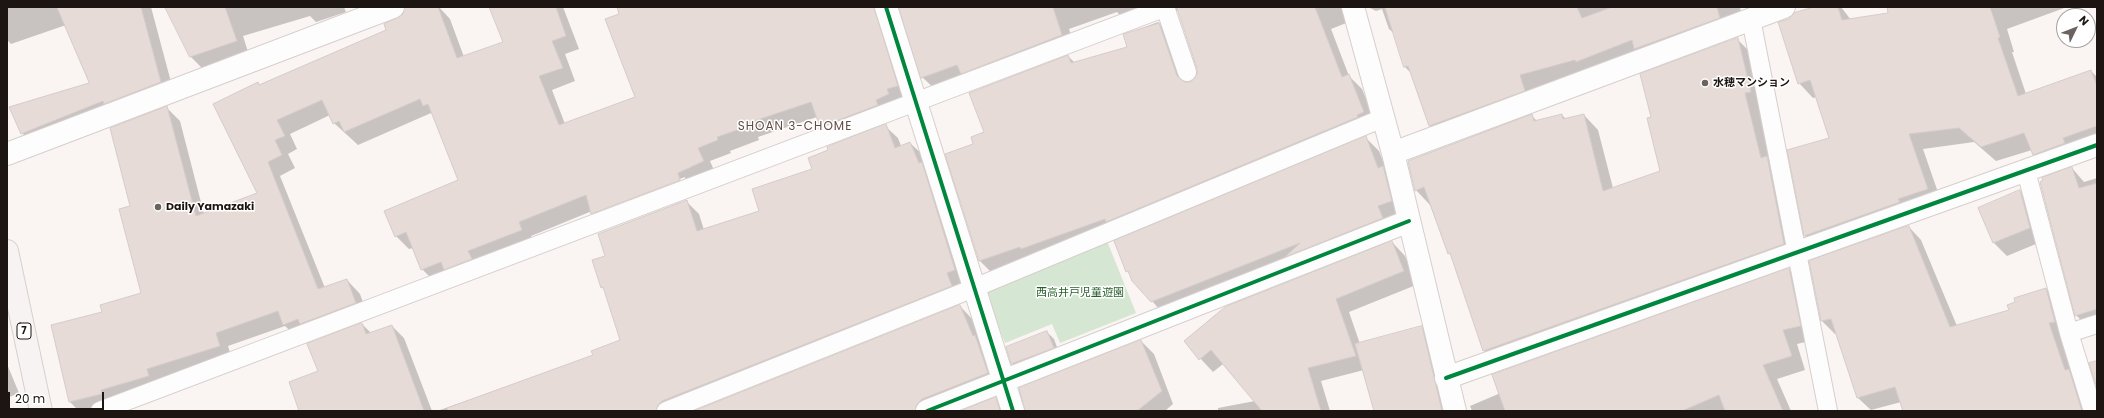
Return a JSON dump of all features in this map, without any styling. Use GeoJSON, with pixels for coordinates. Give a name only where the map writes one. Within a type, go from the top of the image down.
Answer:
{"type":"FeatureCollection","features":[{"type":"Feature","properties":{"kind":"main road","name":"7"},"geometry":{"type":"LineString","coordinates":[[8,264],[41,411]]}},
{"type":"Feature","properties":{"kind":"street"},"geometry":{"type":"LineString","coordinates":[[7,154],[393,7]]}},
{"type":"Feature","properties":{"kind":"street"},"geometry":{"type":"LineString","coordinates":[[886,7],[1013,411]]}},
{"type":"Feature","properties":{"kind":"street"},"geometry":{"type":"LineString","coordinates":[[1353,7],[1393,153],[1455,411]]}},
{"type":"Feature","properties":{"kind":"street"},"geometry":{"type":"LineString","coordinates":[[1393,153],[1784,7]]}},
{"type":"Feature","properties":{"kind":"street"},"geometry":{"type":"LineString","coordinates":[[1446,378],[2097,145]]}},
{"type":"Feature","properties":{"kind":"street"},"geometry":{"type":"LineString","coordinates":[[928,411],[1409,221]]}},
{"type":"Feature","properties":{"kind":"lane"},"geometry":{"type":"LineString","coordinates":[[100,411],[1165,7],[1187,72]]}},
{"type":"Feature","properties":{"kind":"lane"},"geometry":{"type":"LineString","coordinates":[[1751,19],[1828,411]]}},
{"type":"Feature","properties":{"kind":"lane"},"geometry":{"type":"LineString","coordinates":[[666,411],[974,288],[1383,118]]}},
{"type":"Feature","properties":{"kind":"lane"},"geometry":{"type":"LineString","coordinates":[[2026,171],[2069,333],[2093,411]]}},
{"type":"Feature","properties":{"kind":"lane"},"geometry":{"type":"LineString","coordinates":[[2069,333],[2097,324]]}},
{"type":"Feature","properties":{"kind":"green space","name":"西高井戸児童遊園"},"geometry":{"type":"Polygon","coordinates":[[[1107,241],[1136,313],[1060,343],[1052,324],[1005,343],[984,290],[1107,241]]]}},
{"type":"Feature","properties":{"kind":"building"},"geometry":{"type":"Polygon","coordinates":[[[57,7],[141,7],[161,82],[104,104],[103,101],[21,134],[9,107],[89,83],[57,7]]]}},
{"type":"Feature","properties":{"kind":"building"},"geometry":{"type":"Polygon","coordinates":[[[165,7],[225,7],[237,41],[190,57],[165,7]]]}},
{"type":"Feature","properties":{"kind":"building"},"geometry":{"type":"Polygon","coordinates":[[[405,7],[438,7],[457,58],[503,42],[489,7],[556,7],[566,36],[552,41],[563,68],[539,76],[559,125],[635,97],[605,19],[619,14],[617,7],[874,7],[898,86],[887,89],[889,94],[876,100],[878,105],[820,127],[811,102],[745,124],[746,127],[717,137],[718,140],[698,148],[704,161],[678,173],[680,180],[591,214],[586,195],[519,222],[522,230],[468,251],[472,259],[444,270],[441,262],[421,270],[406,232],[395,237],[384,211],[458,180],[428,104],[423,106],[420,99],[344,132],[339,121],[333,124],[322,100],[277,120],[285,136],[275,140],[282,155],[268,162],[318,289],[347,279],[356,303],[300,324],[298,319],[283,325],[278,311],[216,333],[220,346],[147,369],[149,376],[101,390],[102,394],[69,402],[51,325],[102,312],[100,305],[141,293],[119,209],[130,206],[110,128],[167,106],[196,216],[257,193],[213,104],[258,82],[259,85],[386,30],[384,24],[402,15],[405,7]]]}},
{"type":"Feature","properties":{"kind":"building"},"geometry":{"type":"Polygon","coordinates":[[[899,7],[1053,7],[1062,35],[961,74],[957,65],[921,78],[899,7]]]}},
{"type":"Feature","properties":{"kind":"building"},"geometry":{"type":"Polygon","coordinates":[[[1177,7],[1315,7],[1342,77],[1349,74],[1364,112],[1357,115],[1358,117],[1106,222],[1105,219],[1021,249],[1020,247],[979,261],[945,154],[973,144],[971,137],[984,132],[969,93],[1068,55],[1071,63],[1127,47],[1123,34],[1159,23],[1177,76],[1185,82],[1191,82],[1197,74],[1197,69],[1177,7]]]}},
{"type":"Feature","properties":{"kind":"building"},"geometry":{"type":"Polygon","coordinates":[[[1385,7],[1577,7],[1582,18],[1612,7],[1717,7],[1720,18],[1634,49],[1632,40],[1576,62],[1575,60],[1520,75],[1525,91],[1429,126],[1408,66],[1404,67],[1385,7]]]}},
{"type":"Feature","properties":{"kind":"building"},"geometry":{"type":"Polygon","coordinates":[[[1814,7],[1838,7],[1842,20],[1888,13],[1887,7],[1990,7],[2000,37],[1998,38],[2018,96],[2091,70],[2097,86],[2097,126],[2063,138],[2065,143],[2033,155],[2024,133],[1981,147],[1959,128],[1909,134],[1928,189],[1898,199],[1900,202],[1804,236],[1787,150],[1829,138],[1810,80],[1798,84],[1778,22],[1789,19],[1794,13],[1814,7]]]}},
{"type":"Feature","properties":{"kind":"building"},"geometry":{"type":"Polygon","coordinates":[[[1738,38],[1751,92],[1745,93],[1761,158],[1767,156],[1784,244],[1483,351],[1450,253],[1448,254],[1424,187],[1415,191],[1408,161],[1532,114],[1534,121],[1562,114],[1563,119],[1584,114],[1603,191],[1660,171],[1647,118],[1651,117],[1640,74],[1738,38]]]}},
{"type":"Feature","properties":{"kind":"building"},"geometry":{"type":"Polygon","coordinates":[[[886,124],[895,148],[910,142],[919,163],[922,162],[955,270],[947,273],[952,286],[662,401],[658,405],[656,411],[448,411],[447,408],[593,355],[591,351],[620,340],[603,287],[601,288],[592,260],[605,256],[598,234],[687,200],[697,231],[759,211],[752,189],[812,169],[808,158],[828,150],[827,147],[886,124]]]}},
{"type":"Feature","properties":{"kind":"building"},"geometry":{"type":"Polygon","coordinates":[[[1366,136],[1378,168],[1383,166],[1392,201],[1378,206],[1383,218],[1285,257],[1300,243],[1151,302],[1132,281],[1128,271],[1126,272],[1114,241],[1366,136]]]}},
{"type":"Feature","properties":{"kind":"building"},"geometry":{"type":"Polygon","coordinates":[[[2072,167],[2079,188],[2097,183],[2097,309],[2075,316],[2040,182],[2043,180],[2042,178],[2072,167]]]}},
{"type":"Feature","properties":{"kind":"building"},"geometry":{"type":"Polygon","coordinates":[[[2020,190],[2030,228],[1993,243],[1978,208],[2020,190]]]}},
{"type":"Feature","properties":{"kind":"building"},"geometry":{"type":"Polygon","coordinates":[[[1909,226],[1950,327],[2009,310],[2007,305],[2015,302],[2014,298],[2046,288],[2055,322],[2049,323],[2065,370],[2069,369],[2082,411],[1903,411],[1895,387],[1857,398],[1831,319],[1821,321],[1809,261],[1909,226]]]}},
{"type":"Feature","properties":{"kind":"building"},"geometry":{"type":"Polygon","coordinates":[[[1392,241],[1404,271],[1336,299],[1356,356],[1308,368],[1321,411],[1262,411],[1211,350],[1199,360],[1184,341],[1225,307],[1392,241]]]}},
{"type":"Feature","properties":{"kind":"building"},"geometry":{"type":"Polygon","coordinates":[[[1789,268],[1801,326],[1783,330],[1792,356],[1763,365],[1783,411],[1725,411],[1719,395],[1682,411],[1505,411],[1492,375],[1789,268]]]}},
{"type":"Feature","properties":{"kind":"building"},"geometry":{"type":"Polygon","coordinates":[[[960,305],[973,336],[975,335],[988,373],[922,399],[917,404],[915,411],[694,411],[960,305]]]}},
{"type":"Feature","properties":{"kind":"building"},"geometry":{"type":"Polygon","coordinates":[[[362,323],[366,334],[392,325],[424,411],[299,411],[289,382],[318,371],[307,344],[362,323]]]}},
{"type":"Feature","properties":{"kind":"building"},"geometry":{"type":"Polygon","coordinates":[[[1422,326],[1442,411],[1374,411],[1355,344],[1422,326]]]}},
{"type":"Feature","properties":{"kind":"building"},"geometry":{"type":"Polygon","coordinates":[[[1047,331],[1054,348],[1011,364],[1006,347],[1047,331]]]}},
{"type":"Feature","properties":{"kind":"building"},"geometry":{"type":"Polygon","coordinates":[[[1141,340],[1162,391],[1137,411],[1025,411],[1019,388],[1141,340]]]}},
{"type":"Feature","properties":{"kind":"building"},"geometry":{"type":"Polygon","coordinates":[[[2097,361],[2097,388],[2089,363],[2097,361]]]}},
{"type":"Feature","properties":{"kind":"building"},"geometry":{"type":"Polygon","coordinates":[[[996,397],[1000,411],[961,411],[996,397]]]}},
{"type":"Feature","properties":{"kind":"cycle path"},"geometry":{"type":"LineString","coordinates":[[886,7],[1013,411]]}},
{"type":"Feature","properties":{"kind":"cycle path"},"geometry":{"type":"LineString","coordinates":[[1446,378],[2097,145]]}},
{"type":"Feature","properties":{"kind":"cycle path"},"geometry":{"type":"LineString","coordinates":[[927,411],[1409,221]]}},
{"type":"Feature","properties":{"kind":"place","name":"水穂マンション"},"geometry":{"type":"Point","coordinates":[1705,83]}},
{"type":"Feature","properties":{"kind":"place","name":"Daily Yamazaki"},"geometry":{"type":"Point","coordinates":[158,207]}},
{"type":"Feature","properties":{"kind":"district","name":"SHOAN 3-CHOME"},"geometry":{"type":"Point","coordinates":[795,127]}}]}
